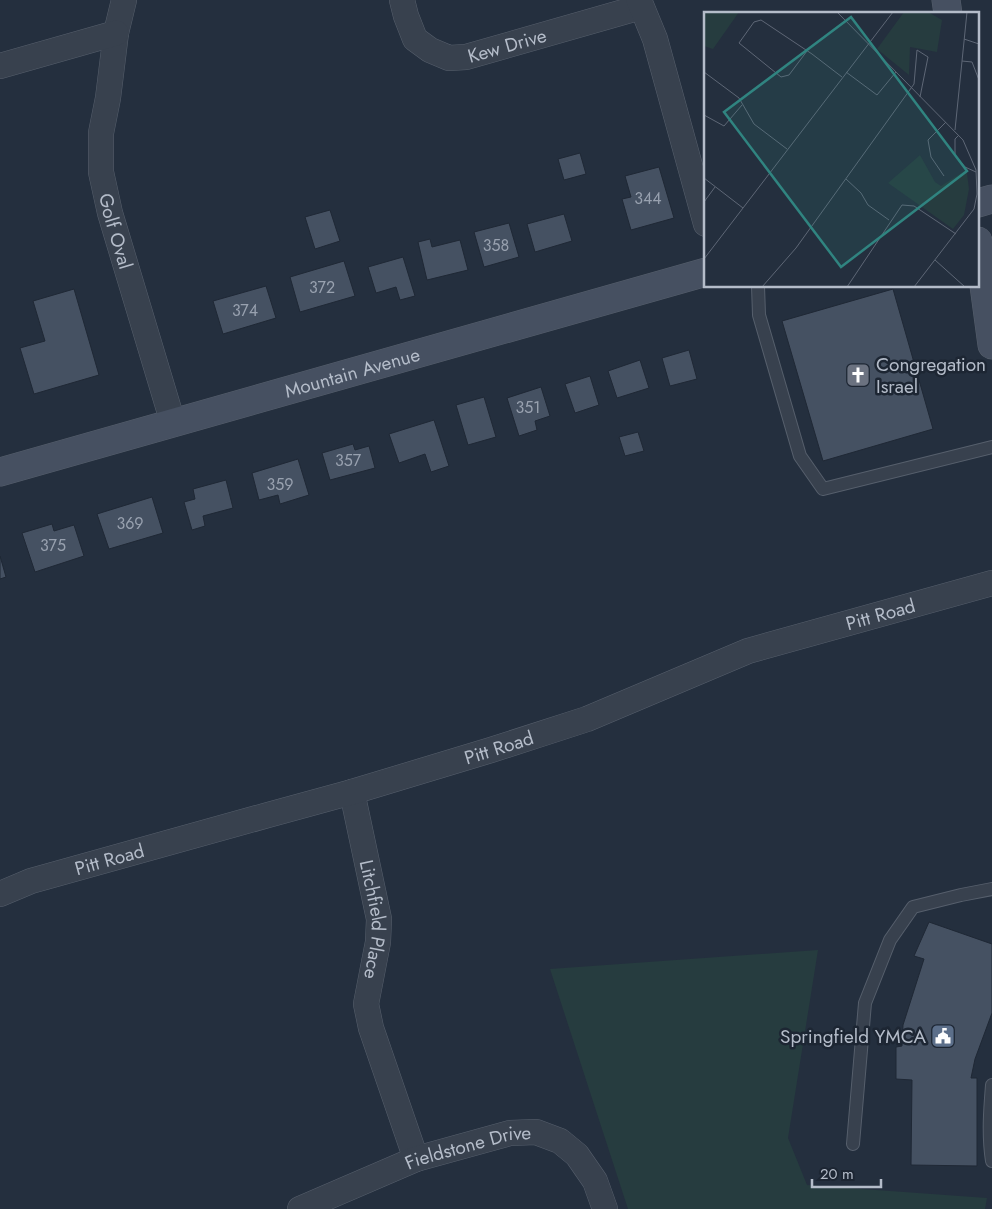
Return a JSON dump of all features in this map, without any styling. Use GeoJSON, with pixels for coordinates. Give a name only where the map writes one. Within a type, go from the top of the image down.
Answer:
{"type":"FeatureCollection","features":[{"type":"Feature","properties":{"kind":"street","name":"Golf Oval"},"geometry":{"type":"LineString","coordinates":[[124,0],[116,33],[108,98],[101,132],[101,172],[110,213],[173,423]]}},
{"type":"Feature","properties":{"kind":"street","name":"Kew Drive"},"geometry":{"type":"LineString","coordinates":[[402,0],[415,39],[430,50],[449,58],[466,57],[640,3],[655,39],[704,217]]}},
{"type":"Feature","properties":{"kind":"street"},"geometry":{"type":"LineString","coordinates":[[0,66],[116,33]]}},
{"type":"Feature","properties":{"kind":"street"},"geometry":{"type":"LineString","coordinates":[[980,256],[992,346]]}},
{"type":"Feature","properties":{"kind":"street","name":"Mountain Avenue"},"geometry":{"type":"LineString","coordinates":[[0,472],[704,273]]}},
{"type":"Feature","properties":{"kind":"street","name":"Pitt Road"},"geometry":{"type":"LineString","coordinates":[[0,894],[31,881],[352,792],[490,750],[587,719],[748,651],[992,583]]}},
{"type":"Feature","properties":{"kind":"street","name":"Litchfield Place"},"geometry":{"type":"LineString","coordinates":[[352,792],[379,919],[378,942],[366,1004],[371,1028],[416,1159]]}},
{"type":"Feature","properties":{"kind":"street","name":"Fieldstone Drive"},"geometry":{"type":"LineString","coordinates":[[300,1209],[416,1159],[510,1133],[536,1132],[560,1140],[577,1155],[595,1181],[605,1209]]}},
{"type":"Feature","properties":{"kind":"lane"},"geometry":{"type":"LineString","coordinates":[[758,288],[759,315],[800,456],[823,489],[992,447]]}},
{"type":"Feature","properties":{"kind":"lane"},"geometry":{"type":"LineString","coordinates":[[853,1144],[865,1003],[890,940],[913,907],[992,889]]}},
{"type":"Feature","properties":{"kind":"lane"},"geometry":{"type":"LineString","coordinates":[[992,1085],[990,1114],[992,1161]]}},
{"type":"Feature","properties":{"kind":"green space"},"geometry":{"type":"Polygon","coordinates":[[[818,950],[788,1138],[807,1185],[987,1198],[985,1209],[628,1209],[550,969],[818,950]]]}},
{"type":"Feature","properties":{"kind":"building"},"geometry":{"type":"Polygon","coordinates":[[[580,153],[586,174],[564,180],[558,159],[580,153]]]}},
{"type":"Feature","properties":{"kind":"building"},"geometry":{"type":"Polygon","coordinates":[[[659,167],[674,218],[631,230],[622,199],[631,197],[625,176],[659,167]]]}},
{"type":"Feature","properties":{"kind":"building"},"geometry":{"type":"Polygon","coordinates":[[[330,210],[340,241],[315,249],[305,217],[330,210]]]}},
{"type":"Feature","properties":{"kind":"building"},"geometry":{"type":"Polygon","coordinates":[[[564,214],[572,241],[535,252],[527,224],[564,214]]]}},
{"type":"Feature","properties":{"kind":"building"},"geometry":{"type":"Polygon","coordinates":[[[509,223],[519,257],[484,267],[474,232],[509,223]]]}},
{"type":"Feature","properties":{"kind":"building"},"geometry":{"type":"Polygon","coordinates":[[[430,239],[432,247],[460,240],[468,270],[427,280],[418,242],[430,239]]]}},
{"type":"Feature","properties":{"kind":"building"},"geometry":{"type":"Polygon","coordinates":[[[403,257],[415,296],[400,300],[396,287],[376,293],[368,267],[403,257]]]}},
{"type":"Feature","properties":{"kind":"building"},"geometry":{"type":"Polygon","coordinates":[[[344,261],[355,296],[300,312],[290,277],[344,261]]]}},
{"type":"Feature","properties":{"kind":"building"},"geometry":{"type":"Polygon","coordinates":[[[266,286],[276,318],[223,334],[213,301],[266,286]]]}},
{"type":"Feature","properties":{"kind":"building"},"geometry":{"type":"Polygon","coordinates":[[[74,289],[99,375],[34,394],[20,348],[45,341],[33,301],[74,289]]]}},
{"type":"Feature","properties":{"kind":"building","name":"Congregation Israel"},"geometry":{"type":"Polygon","coordinates":[[[893,289],[933,429],[823,461],[782,321],[893,289]]]}},
{"type":"Feature","properties":{"kind":"building"},"geometry":{"type":"Polygon","coordinates":[[[689,350],[697,379],[670,386],[662,358],[689,350]]]}},
{"type":"Feature","properties":{"kind":"building"},"geometry":{"type":"Polygon","coordinates":[[[640,360],[649,388],[617,398],[608,371],[640,360]]]}},
{"type":"Feature","properties":{"kind":"building"},"geometry":{"type":"Polygon","coordinates":[[[590,376],[599,405],[575,413],[565,384],[590,376]]]}},
{"type":"Feature","properties":{"kind":"building"},"geometry":{"type":"Polygon","coordinates":[[[541,387],[550,416],[535,421],[537,430],[519,436],[507,398],[541,387]]]}},
{"type":"Feature","properties":{"kind":"building"},"geometry":{"type":"Polygon","coordinates":[[[484,397],[496,437],[468,445],[456,405],[484,397]]]}},
{"type":"Feature","properties":{"kind":"building"},"geometry":{"type":"Polygon","coordinates":[[[434,420],[449,466],[431,472],[425,454],[399,463],[389,434],[434,420]]]}},
{"type":"Feature","properties":{"kind":"building"},"geometry":{"type":"Polygon","coordinates":[[[638,432],[644,451],[625,456],[619,437],[638,432]]]}},
{"type":"Feature","properties":{"kind":"building"},"geometry":{"type":"Polygon","coordinates":[[[353,444],[355,450],[369,446],[375,468],[330,480],[322,453],[353,444]]]}},
{"type":"Feature","properties":{"kind":"building"},"geometry":{"type":"Polygon","coordinates":[[[298,459],[309,495],[280,504],[278,495],[259,500],[252,473],[298,459]]]}},
{"type":"Feature","properties":{"kind":"building"},"geometry":{"type":"Polygon","coordinates":[[[226,480],[233,508],[203,516],[205,526],[192,530],[184,502],[195,499],[193,489],[226,480]]]}},
{"type":"Feature","properties":{"kind":"building"},"geometry":{"type":"Polygon","coordinates":[[[152,497],[163,533],[109,549],[97,514],[152,497]]]}},
{"type":"Feature","properties":{"kind":"building"},"geometry":{"type":"Polygon","coordinates":[[[52,524],[54,531],[74,525],[84,556],[35,572],[22,533],[52,524]]]}},
{"type":"Feature","properties":{"kind":"building"},"geometry":{"type":"Polygon","coordinates":[[[0,556],[6,577],[0,579],[0,556]]]}},
{"type":"Feature","properties":{"kind":"building","name":"Springfield YMCA"},"geometry":{"type":"Polygon","coordinates":[[[929,922],[992,944],[992,1013],[975,1059],[971,1078],[977,1078],[977,1166],[911,1165],[912,1080],[896,1079],[896,1047],[902,1046],[903,1025],[924,959],[914,956],[929,922]]]}},
{"type":"Feature","properties":{"kind":"place","name":"Congregation Israel"},"geometry":{"type":"Point","coordinates":[858,375]}},
{"type":"Feature","properties":{"kind":"place","name":"Springfield YMCA"},"geometry":{"type":"Point","coordinates":[943,1036]}}]}
